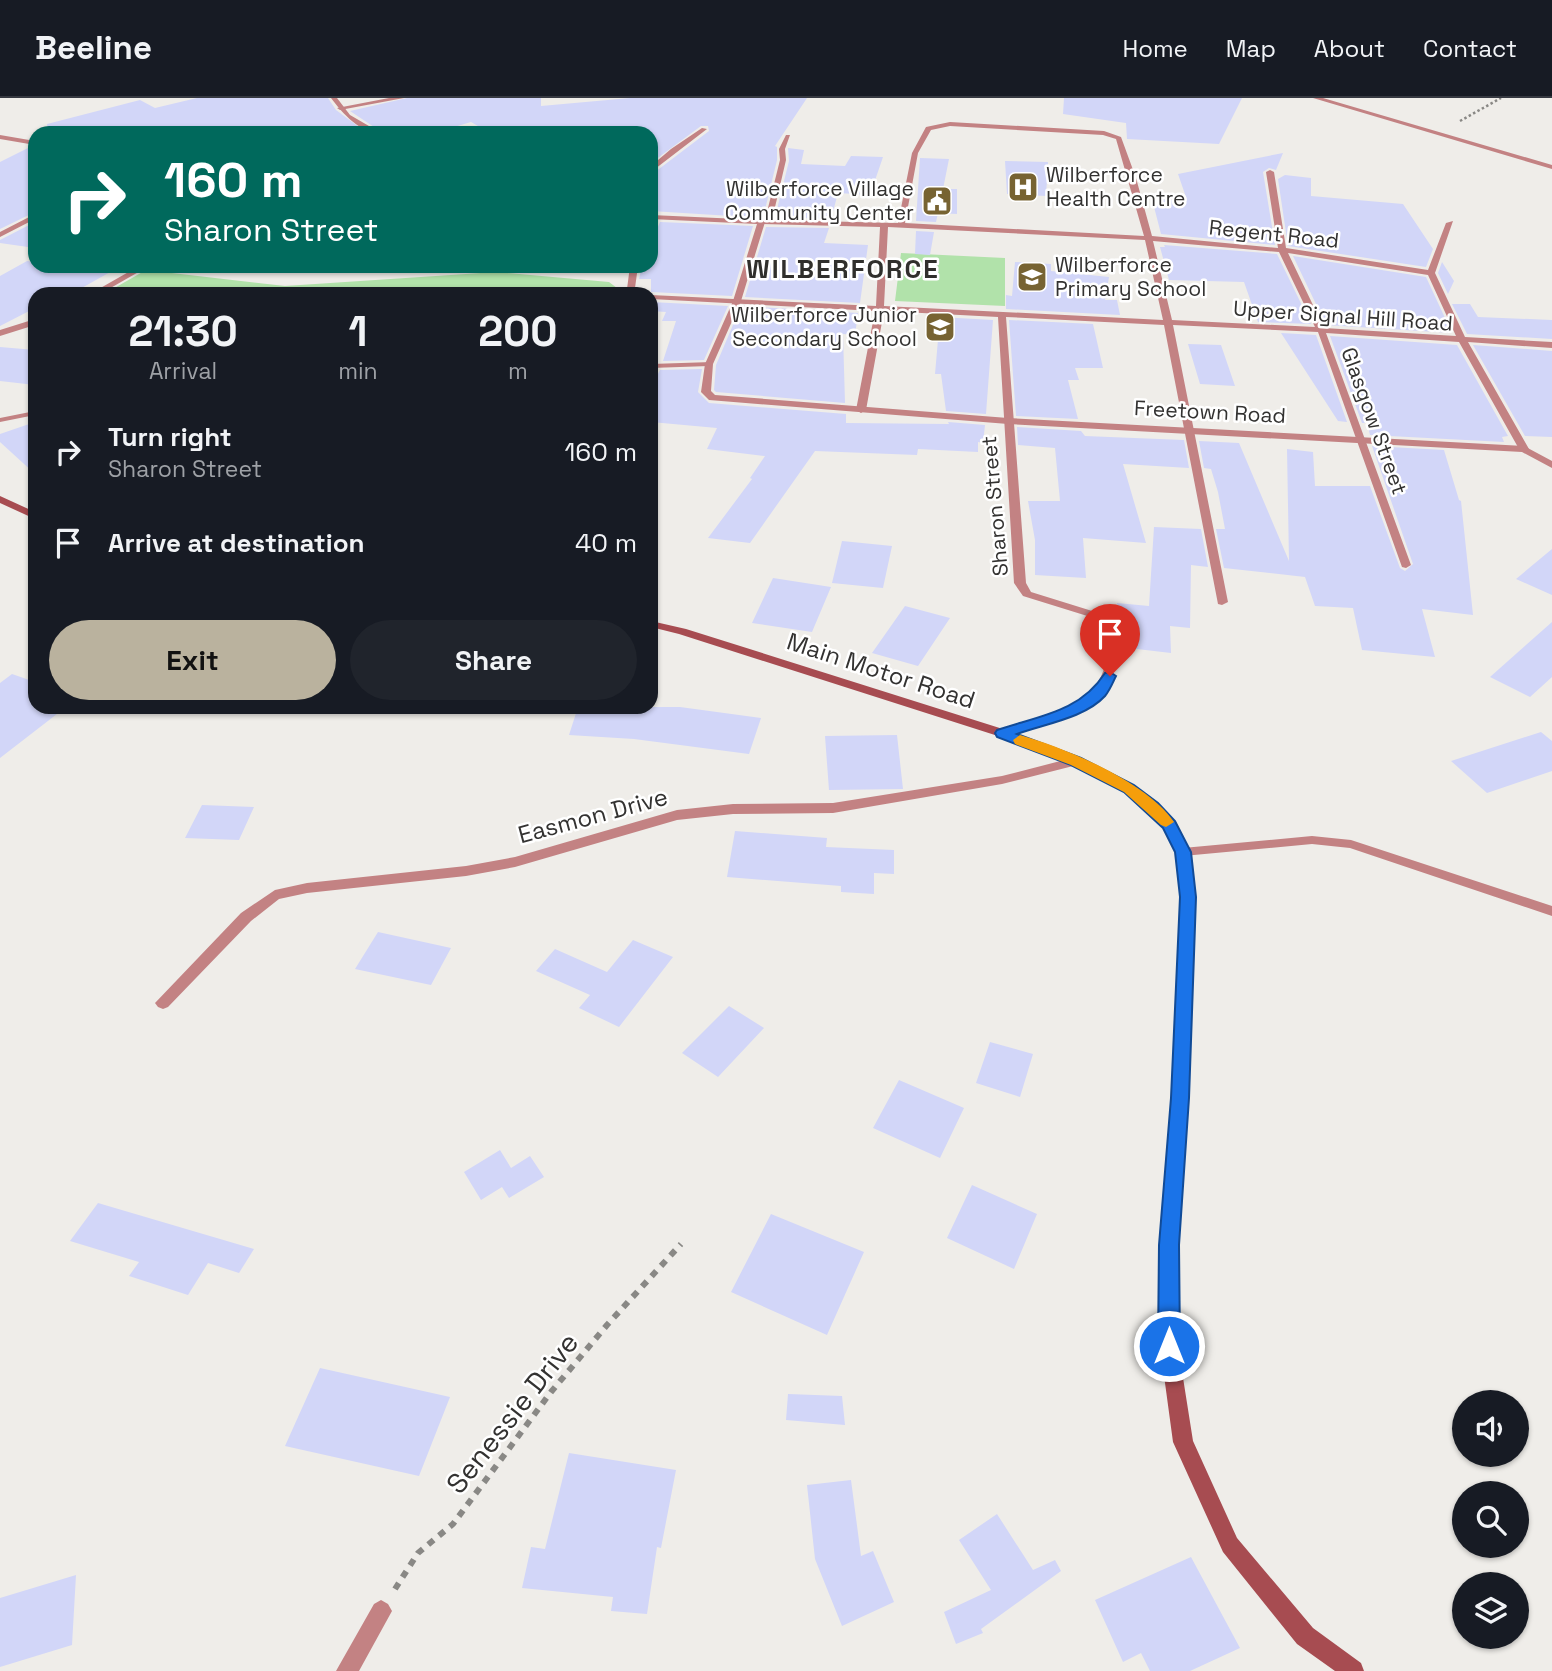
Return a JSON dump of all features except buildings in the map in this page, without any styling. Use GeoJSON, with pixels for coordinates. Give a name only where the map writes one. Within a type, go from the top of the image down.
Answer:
{"type":"FeatureCollection","features":[{"type":"Feature","properties":{"kind":"main road"},"geometry":{"type":"LineString","coordinates":[[0,499],[28,513]]}},
{"type":"Feature","properties":{"kind":"main road","name":"Main Motor Road"},"geometry":{"type":"LineString","coordinates":[[658,626],[1002,733],[1076,761],[1129,789],[1169,825],[1183,852],[1188,897],[1169,1283],[1169,1346],[1183,1442],[1230,1545],[1305,1636],[1353,1671]]}},
{"type":"Feature","properties":{"kind":"street"},"geometry":{"type":"LineString","coordinates":[[334,98],[340,108],[365,126]]}},
{"type":"Feature","properties":{"kind":"street"},"geometry":{"type":"LineString","coordinates":[[340,108],[401,98]]}},
{"type":"Feature","properties":{"kind":"street"},"geometry":{"type":"LineString","coordinates":[[1316,98],[1552,167]]}},
{"type":"Feature","properties":{"kind":"street"},"geometry":{"type":"LineString","coordinates":[[901,224],[915,153],[924,132],[937,125],[1114,134],[1122,144],[1149,239],[1191,430],[1223,602]]}},
{"type":"Feature","properties":{"kind":"street"},"geometry":{"type":"LineString","coordinates":[[658,165],[704,129]]}},
{"type":"Feature","properties":{"kind":"street"},"geometry":{"type":"LineString","coordinates":[[709,364],[737,301],[765,222],[783,160],[782,149],[788,136]]}},
{"type":"Feature","properties":{"kind":"street"},"geometry":{"type":"LineString","coordinates":[[0,137],[28,142]]}},
{"type":"Feature","properties":{"kind":"street","name":"Glasgow Street"},"geometry":{"type":"LineString","coordinates":[[1270,172],[1282,250],[1321,330],[1406,565]]}},
{"type":"Feature","properties":{"kind":"street","name":"Regent Road"},"geometry":{"type":"LineString","coordinates":[[658,217],[884,223],[1149,239],[1282,250],[1432,272]]}},
{"type":"Feature","properties":{"kind":"street"},"geometry":{"type":"LineString","coordinates":[[0,235],[28,220]]}},
{"type":"Feature","properties":{"kind":"street"},"geometry":{"type":"LineString","coordinates":[[861,410],[880,308],[884,223]]}},
{"type":"Feature","properties":{"kind":"street"},"geometry":{"type":"LineString","coordinates":[[1450,223],[1432,272],[1463,341],[1524,449]]}},
{"type":"Feature","properties":{"kind":"street"},"geometry":{"type":"LineString","coordinates":[[107,287],[132,273]]}},
{"type":"Feature","properties":{"kind":"street","name":"Upper Signal Hill Road"},"geometry":{"type":"LineString","coordinates":[[658,297],[1321,330],[1552,345]]}},
{"type":"Feature","properties":{"kind":"street","name":"Sharon Street"},"geometry":{"type":"LineString","coordinates":[[1002,314],[1007,421],[1020,583],[1027,594],[1101,617],[1111,624],[1113,634],[1110,676],[1100,692],[1089,702],[1002,733]]}},
{"type":"Feature","properties":{"kind":"street"},"geometry":{"type":"LineString","coordinates":[[0,333],[28,324]]}},
{"type":"Feature","properties":{"kind":"street","name":"Freetown Road"},"geometry":{"type":"LineString","coordinates":[[709,364],[706,392],[712,398],[722,400],[1007,421],[1524,449],[1552,465]]}},
{"type":"Feature","properties":{"kind":"street","name":"Easmon Drive"},"geometry":{"type":"LineString","coordinates":[[163,1003],[246,917],[275,895],[307,888],[466,871],[515,862],[677,816],[733,809],[845,807],[1002,780],[1076,761]]}},
{"type":"Feature","properties":{"kind":"street"},"geometry":{"type":"LineString","coordinates":[[347,1671],[381,1611]]}},
{"type":"Feature","properties":{"kind":"lane"},"geometry":{"type":"LineString","coordinates":[[658,366],[709,364]]}},
{"type":"Feature","properties":{"kind":"lane"},"geometry":{"type":"LineString","coordinates":[[0,419],[28,415]]}},
{"type":"Feature","properties":{"kind":"lane"},"geometry":{"type":"LineString","coordinates":[[1183,852],[1312,841],[1351,845],[1552,911]]}},
{"type":"Feature","properties":{"kind":"path"},"geometry":{"type":"LineString","coordinates":[[1441,133],[1501,98]]}},
{"type":"Feature","properties":{"kind":"path","name":"Senessie Drive"},"geometry":{"type":"LineString","coordinates":[[381,1611],[418,1553],[453,1524],[551,1392],[607,1325],[681,1244]]}},
{"type":"Feature","properties":{"kind":"green space"},"geometry":{"type":"Polygon","coordinates":[[[901,253],[1005,258],[1005,306],[895,301],[901,253]]]}},
{"type":"Feature","properties":{"kind":"green space"},"geometry":{"type":"Polygon","coordinates":[[[141,273],[172,273],[285,286],[507,273],[609,282],[616,287],[116,287],[141,273]]]}},
{"type":"Feature","properties":{"kind":"slow traffic"},"geometry":{"type":"LineString","coordinates":[[1020,740],[1101,773],[1129,789],[1166,822]]}},
{"type":"Feature","properties":{"kind":"place","name":"Wilberforce Health Centre"},"geometry":{"type":"Point","coordinates":[1023,187]}},
{"type":"Feature","properties":{"kind":"place","name":"Wilberforce Village Community Center"},"geometry":{"type":"Point","coordinates":[937,201]}},
{"type":"Feature","properties":{"kind":"place","name":"Wilberforce Primary School"},"geometry":{"type":"Point","coordinates":[1032,277]}},
{"type":"Feature","properties":{"kind":"place","name":"Wilberforce Junior Secondary School"},"geometry":{"type":"Point","coordinates":[940,327]}},
{"type":"Feature","properties":{"kind":"district","name":"WILBERFORCE"},"geometry":{"type":"Point","coordinates":[843,269]}},
{"type":"Feature","properties":{"kind":"route"},"geometry":{"type":"LineString","coordinates":[[1110,676],[1100,692],[1089,702],[1002,733],[1076,761],[1129,789],[1169,825],[1183,852],[1188,897],[1180,1098],[1169,1245],[1169,1346]]}}]}
